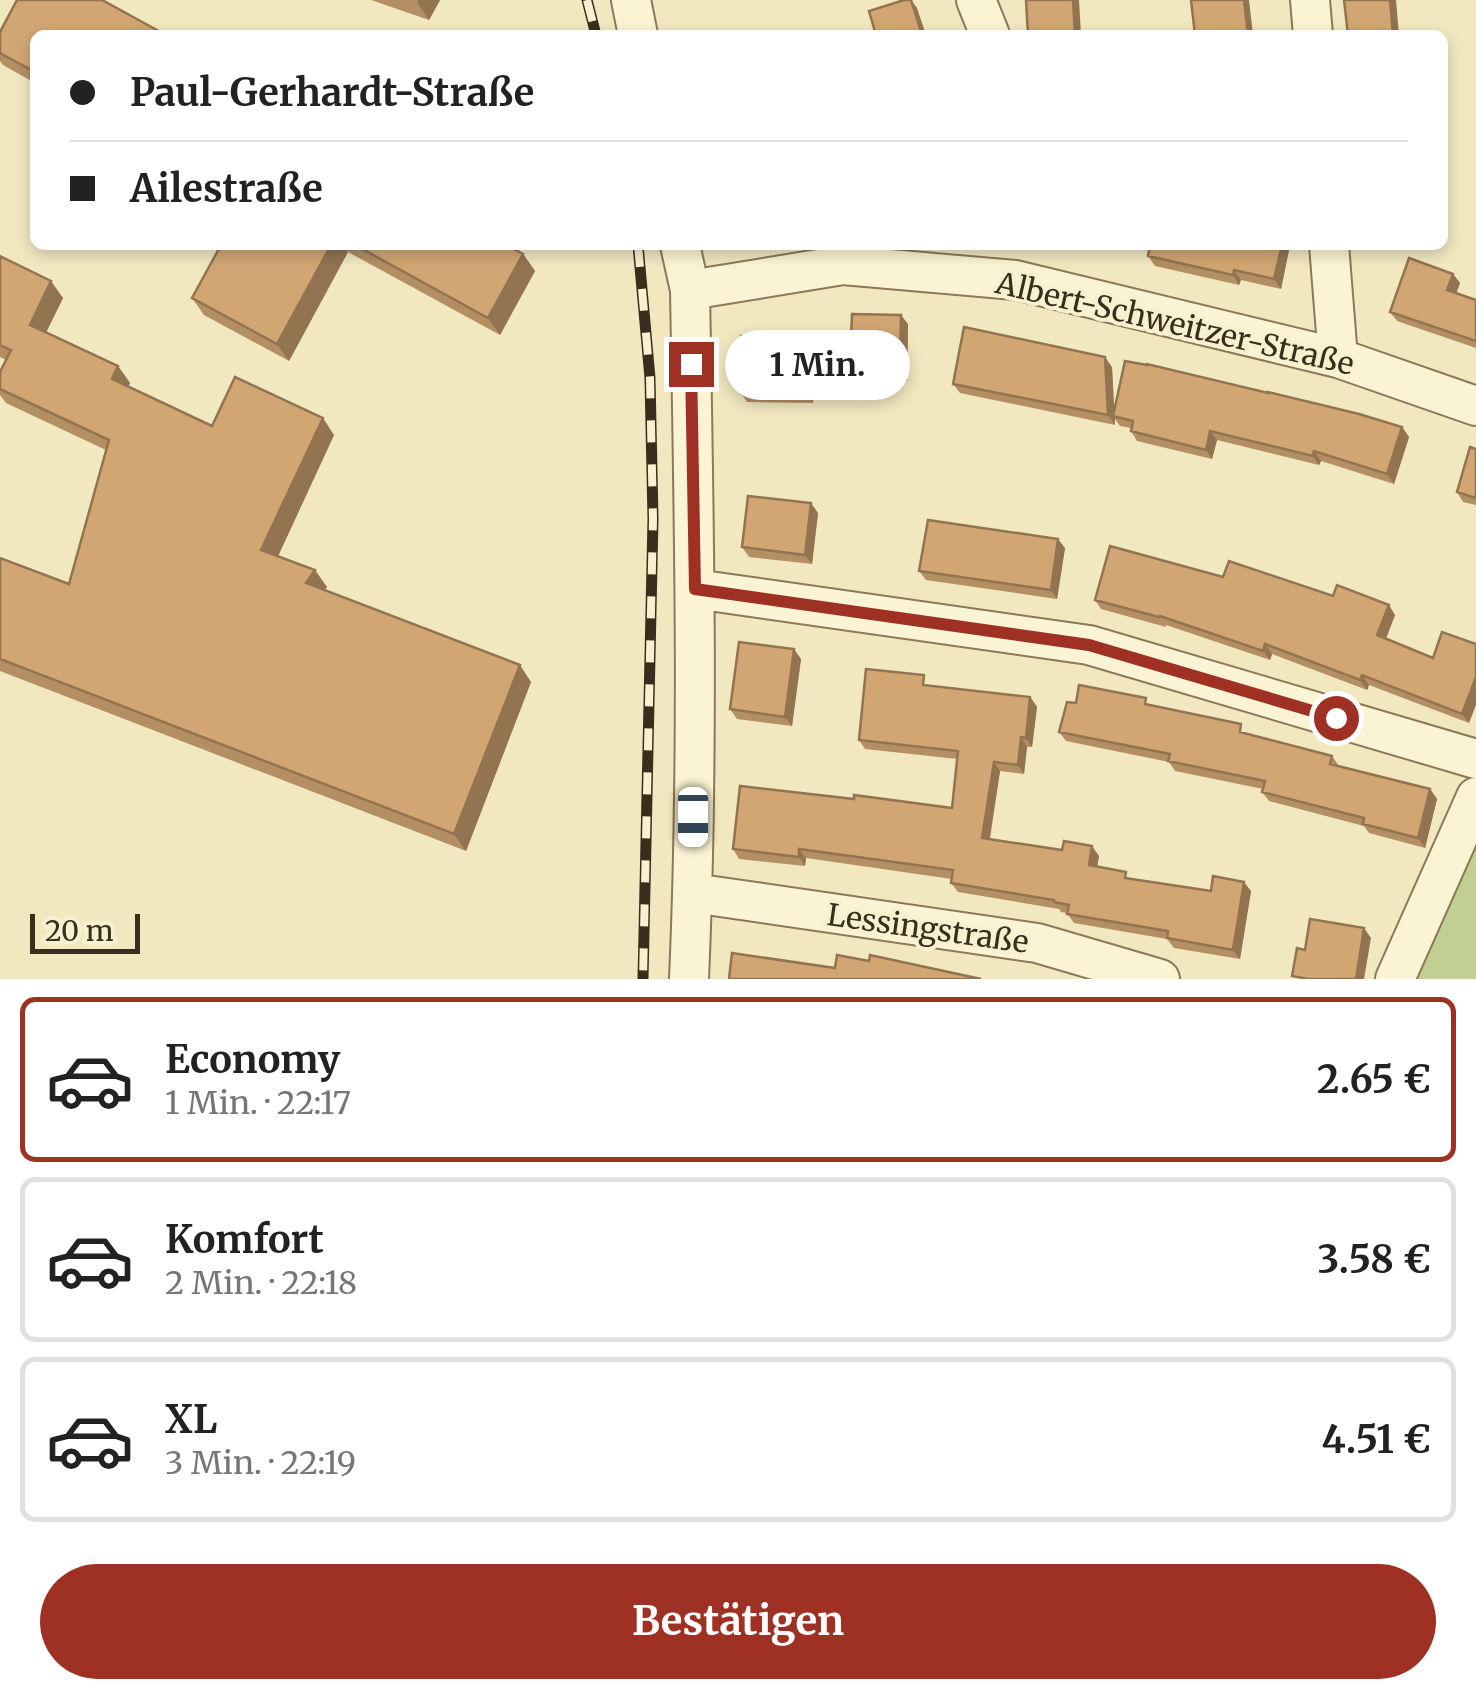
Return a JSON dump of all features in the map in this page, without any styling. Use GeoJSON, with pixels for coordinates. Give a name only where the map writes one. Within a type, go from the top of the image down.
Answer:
{"type":"FeatureCollection","features":[{"type":"Feature","properties":{"kind":"street"},"geometry":{"type":"LineString","coordinates":[[630,0],[637,30]]}},
{"type":"Feature","properties":{"kind":"street"},"geometry":{"type":"LineString","coordinates":[[976,0],[988,30]]}},
{"type":"Feature","properties":{"kind":"street"},"geometry":{"type":"LineString","coordinates":[[1310,0],[1313,30]]}},
{"type":"Feature","properties":{"kind":"street"},"geometry":{"type":"LineString","coordinates":[[681,250],[690,290],[695,589],[689,979]]}},
{"type":"Feature","properties":{"kind":"street"},"geometry":{"type":"LineString","coordinates":[[1329,250],[1338,358]]}},
{"type":"Feature","properties":{"kind":"street","name":"Albert-Schweitzer-Straße"},"geometry":{"type":"LineString","coordinates":[[690,290],[843,265],[1015,262],[1338,358],[1476,406]]}},
{"type":"Feature","properties":{"kind":"street"},"geometry":{"type":"LineString","coordinates":[[695,589],[1089,645],[1476,760]]}},
{"type":"Feature","properties":{"kind":"street"},"geometry":{"type":"LineString","coordinates":[[1396,979],[1476,797]]}},
{"type":"Feature","properties":{"kind":"street","name":"Lessingstraße"},"geometry":{"type":"LineString","coordinates":[[693,893],[1038,943],[1160,979]]}},
{"type":"Feature","properties":{"kind":"green space"},"geometry":{"type":"Polygon","coordinates":[[[1476,835],[1476,979],[1416,979],[1476,835]]]}},
{"type":"Feature","properties":{"kind":"building"},"geometry":{"type":"Polygon","coordinates":[[[17,0],[102,0],[157,30],[30,30],[30,69],[0,53],[0,32],[17,0]]]}},
{"type":"Feature","properties":{"kind":"building"},"geometry":{"type":"Polygon","coordinates":[[[911,0],[920,30],[875,30],[869,11],[911,0]]]}},
{"type":"Feature","properties":{"kind":"building"},"geometry":{"type":"Polygon","coordinates":[[[1026,0],[1073,0],[1075,30],[1028,30],[1026,0]]]}},
{"type":"Feature","properties":{"kind":"building"},"geometry":{"type":"Polygon","coordinates":[[[1191,0],[1244,0],[1247,30],[1194,30],[1191,0]]]}},
{"type":"Feature","properties":{"kind":"building"},"geometry":{"type":"Polygon","coordinates":[[[1344,0],[1390,0],[1393,30],[1347,30],[1344,0]]]}},
{"type":"Feature","properties":{"kind":"building"},"geometry":{"type":"Polygon","coordinates":[[[218,250],[328,250],[277,344],[192,298],[218,250]]]}},
{"type":"Feature","properties":{"kind":"building"},"geometry":{"type":"Polygon","coordinates":[[[364,250],[515,250],[523,254],[488,318],[364,250]]]}},
{"type":"Feature","properties":{"kind":"building"},"geometry":{"type":"Polygon","coordinates":[[[1149,250],[1281,250],[1274,279],[1234,270],[1233,275],[1148,256],[1149,250]]]}},
{"type":"Feature","properties":{"kind":"building"},"geometry":{"type":"Polygon","coordinates":[[[0,256],[51,281],[30,325],[118,366],[112,379],[212,426],[235,377],[323,418],[261,550],[315,570],[306,583],[520,665],[454,834],[0,659],[0,558],[69,584],[109,440],[0,389],[0,372],[11,350],[0,345],[0,256]]]}},
{"type":"Feature","properties":{"kind":"building"},"geometry":{"type":"Polygon","coordinates":[[[1409,258],[1453,274],[1447,290],[1476,300],[1476,341],[1390,312],[1409,258]]]}},
{"type":"Feature","properties":{"kind":"building"},"geometry":{"type":"Polygon","coordinates":[[[852,314],[901,315],[900,371],[806,370],[806,393],[741,393],[741,336],[851,337],[852,314]]]}},
{"type":"Feature","properties":{"kind":"building"},"geometry":{"type":"Polygon","coordinates":[[[964,327],[1105,357],[1108,415],[953,384],[964,327]]]}},
{"type":"Feature","properties":{"kind":"building"},"geometry":{"type":"Polygon","coordinates":[[[1125,361],[1402,427],[1387,474],[1314,451],[1313,456],[1210,431],[1206,450],[1131,431],[1133,421],[1113,416],[1125,361]]]}},
{"type":"Feature","properties":{"kind":"building"},"geometry":{"type":"Polygon","coordinates":[[[1470,447],[1476,449],[1476,498],[1457,492],[1470,447]]]}},
{"type":"Feature","properties":{"kind":"building"},"geometry":{"type":"Polygon","coordinates":[[[748,496],[811,503],[805,555],[742,547],[748,496]]]}},
{"type":"Feature","properties":{"kind":"building"},"geometry":{"type":"Polygon","coordinates":[[[928,520],[1058,539],[1051,590],[919,571],[928,520]]]}},
{"type":"Feature","properties":{"kind":"building"},"geometry":{"type":"Polygon","coordinates":[[[1110,546],[1223,577],[1229,561],[1333,596],[1337,585],[1389,605],[1377,635],[1433,658],[1442,632],[1476,644],[1476,677],[1462,714],[1362,675],[1360,680],[1265,644],[1263,651],[1160,616],[1095,600],[1110,546]]]}},
{"type":"Feature","properties":{"kind":"building"},"geometry":{"type":"Polygon","coordinates":[[[739,642],[794,649],[785,717],[730,709],[739,642]]]}},
{"type":"Feature","properties":{"kind":"building"},"geometry":{"type":"Polygon","coordinates":[[[866,669],[924,675],[923,685],[1030,697],[1026,738],[1021,737],[1018,765],[994,762],[982,838],[1062,850],[1064,841],[1092,846],[1089,865],[1126,872],[1125,878],[1211,891],[1213,876],[1244,882],[1233,950],[1167,938],[1168,931],[1067,914],[1069,905],[1054,900],[951,883],[953,870],[799,849],[799,857],[733,849],[740,786],[952,808],[958,751],[859,740],[866,669]]]}},
{"type":"Feature","properties":{"kind":"building"},"geometry":{"type":"Polygon","coordinates":[[[1079,685],[1146,698],[1145,704],[1241,724],[1240,732],[1332,756],[1330,764],[1430,789],[1418,838],[1363,824],[1364,818],[1262,792],[1265,781],[1168,761],[1170,754],[1059,732],[1067,702],[1076,703],[1079,685]]]}},
{"type":"Feature","properties":{"kind":"building"},"geometry":{"type":"Polygon","coordinates":[[[1310,919],[1364,928],[1356,979],[1292,976],[1297,948],[1305,950],[1310,919]]]}},
{"type":"Feature","properties":{"kind":"building"},"geometry":{"type":"Polygon","coordinates":[[[732,953],[835,968],[837,955],[869,961],[870,955],[981,979],[729,979],[732,953]]]}},
{"type":"Feature","properties":{"kind":"railway"},"geometry":{"type":"LineString","coordinates":[[587,0],[595,30]]}},
{"type":"Feature","properties":{"kind":"railway"},"geometry":{"type":"LineString","coordinates":[[638,250],[650,378],[653,519],[643,979]]}},
{"type":"Feature","properties":{"kind":"route"},"geometry":{"type":"LineString","coordinates":[[691,364],[695,589],[1089,645],[1336,718]]}}]}
